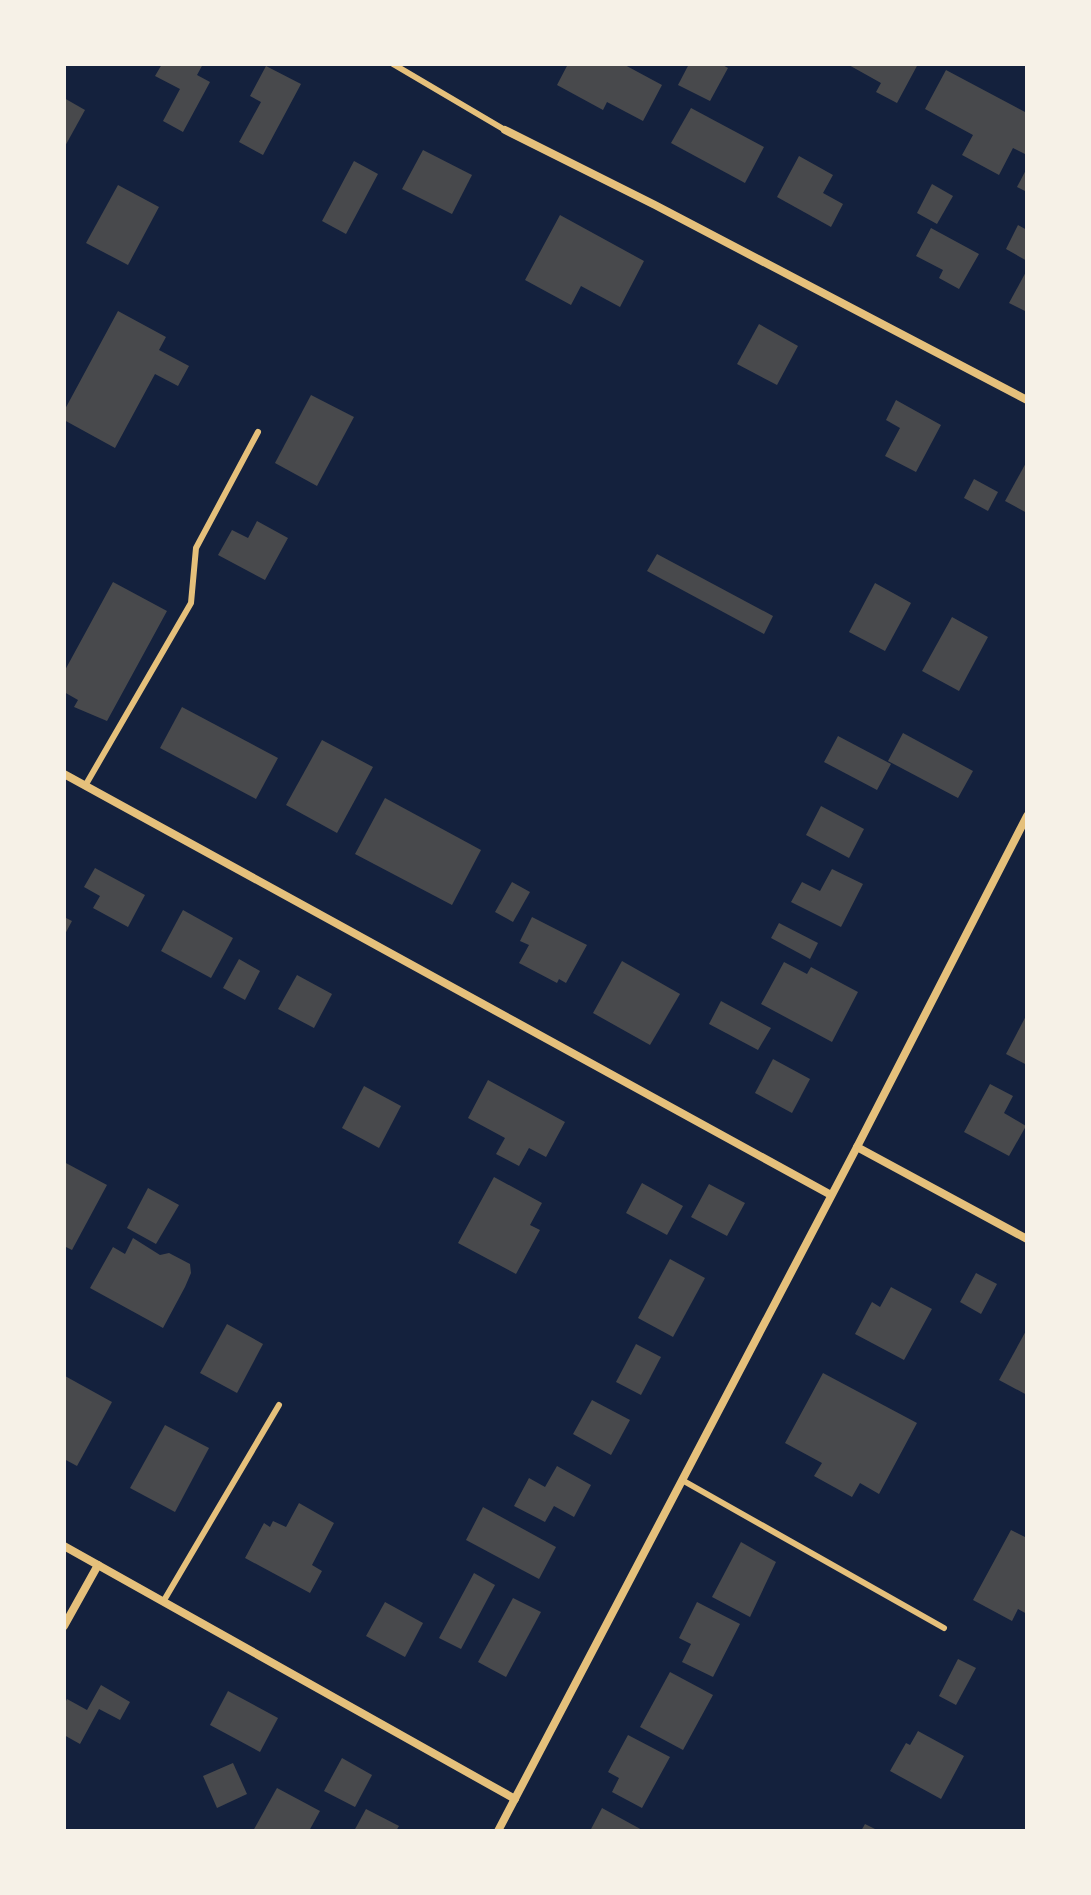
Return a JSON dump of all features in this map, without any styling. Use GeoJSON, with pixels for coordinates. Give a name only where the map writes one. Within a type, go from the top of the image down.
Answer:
{"type":"FeatureCollection","features":[{"type":"Feature","properties":{"kind":"street"},"geometry":{"type":"LineString","coordinates":[[505,130],[1027,400]]}},
{"type":"Feature","properties":{"kind":"street"},"geometry":{"type":"LineString","coordinates":[[64,774],[831,1195]]}},
{"type":"Feature","properties":{"kind":"street"},"geometry":{"type":"LineString","coordinates":[[498,1831],[1027,816]]}},
{"type":"Feature","properties":{"kind":"street"},"geometry":{"type":"LineString","coordinates":[[857,1147],[1027,1239]]}},
{"type":"Feature","properties":{"kind":"street"},"geometry":{"type":"LineString","coordinates":[[64,1546],[515,1799]]}},
{"type":"Feature","properties":{"kind":"street"},"geometry":{"type":"LineString","coordinates":[[64,1626],[98,1565]]}},
{"type":"Feature","properties":{"kind":"lane"},"geometry":{"type":"LineString","coordinates":[[393,64],[505,130]]}},
{"type":"Feature","properties":{"kind":"lane"},"geometry":{"type":"LineString","coordinates":[[85,786],[191,603],[196,548],[258,432]]}},
{"type":"Feature","properties":{"kind":"lane"},"geometry":{"type":"LineString","coordinates":[[163,1602],[279,1405]]}},
{"type":"Feature","properties":{"kind":"lane"},"geometry":{"type":"LineString","coordinates":[[682,1480],[944,1628]]}},
{"type":"Feature","properties":{"kind":"building"},"geometry":{"type":"Polygon","coordinates":[[[162,64],[203,64],[197,75],[210,82],[183,132],[163,121],[180,89],[155,76],[162,64]]]}},
{"type":"Feature","properties":{"kind":"building"},"geometry":{"type":"Polygon","coordinates":[[[568,64],[623,64],[662,85],[643,121],[607,102],[603,110],[557,85],[568,64]]]}},
{"type":"Feature","properties":{"kind":"building"},"geometry":{"type":"Polygon","coordinates":[[[689,64],[721,64],[728,68],[710,101],[678,85],[689,64]]]}},
{"type":"Feature","properties":{"kind":"building"},"geometry":{"type":"Polygon","coordinates":[[[847,64],[918,64],[897,103],[876,92],[881,83],[847,64]]]}},
{"type":"Feature","properties":{"kind":"building"},"geometry":{"type":"Polygon","coordinates":[[[266,66],[301,84],[263,155],[239,142],[261,102],[250,96],[266,66]]]}},
{"type":"Feature","properties":{"kind":"building"},"geometry":{"type":"Polygon","coordinates":[[[946,70],[1027,113],[1027,155],[1013,148],[999,175],[962,155],[973,135],[925,109],[946,70]]]}},
{"type":"Feature","properties":{"kind":"building"},"geometry":{"type":"Polygon","coordinates":[[[64,98],[85,110],[64,148],[64,98]]]}},
{"type":"Feature","properties":{"kind":"building"},"geometry":{"type":"Polygon","coordinates":[[[691,108],[764,147],[745,183],[671,143],[691,108]]]}},
{"type":"Feature","properties":{"kind":"building"},"geometry":{"type":"Polygon","coordinates":[[[423,150],[472,175],[452,214],[402,189],[423,150]]]}},
{"type":"Feature","properties":{"kind":"building"},"geometry":{"type":"Polygon","coordinates":[[[799,156],[833,175],[823,193],[843,204],[831,227],[777,197],[799,156]]]}},
{"type":"Feature","properties":{"kind":"building"},"geometry":{"type":"Polygon","coordinates":[[[354,161],[378,174],[346,234],[322,221],[354,161]]]}},
{"type":"Feature","properties":{"kind":"building"},"geometry":{"type":"Polygon","coordinates":[[[1027,168],[1027,192],[1017,187],[1027,168]]]}},
{"type":"Feature","properties":{"kind":"building"},"geometry":{"type":"Polygon","coordinates":[[[932,184],[953,196],[937,224],[917,213],[932,184]]]}},
{"type":"Feature","properties":{"kind":"building"},"geometry":{"type":"Polygon","coordinates":[[[118,185],[159,207],[128,265],[86,243],[118,185]]]}},
{"type":"Feature","properties":{"kind":"building"},"geometry":{"type":"Polygon","coordinates":[[[560,215],[644,261],[620,307],[581,286],[571,305],[525,280],[560,215]]]}},
{"type":"Feature","properties":{"kind":"building"},"geometry":{"type":"Polygon","coordinates":[[[1018,225],[1027,230],[1027,261],[1006,249],[1018,225]]]}},
{"type":"Feature","properties":{"kind":"building"},"geometry":{"type":"Polygon","coordinates":[[[931,228],[979,254],[959,289],[939,278],[943,270],[916,256],[931,228]]]}},
{"type":"Feature","properties":{"kind":"building"},"geometry":{"type":"Polygon","coordinates":[[[1027,270],[1027,312],[1009,303],[1027,270]]]}},
{"type":"Feature","properties":{"kind":"building"},"geometry":{"type":"Polygon","coordinates":[[[118,311],[166,337],[159,350],[189,366],[178,386],[155,374],[115,448],[64,420],[64,411],[118,311]]]}},
{"type":"Feature","properties":{"kind":"building"},"geometry":{"type":"Polygon","coordinates":[[[759,324],[798,346],[777,385],[737,364],[759,324]]]}},
{"type":"Feature","properties":{"kind":"building"},"geometry":{"type":"Polygon","coordinates":[[[311,395],[354,417],[317,486],[275,463],[311,395]]]}},
{"type":"Feature","properties":{"kind":"building"},"geometry":{"type":"Polygon","coordinates":[[[896,400],[941,425],[916,472],[885,456],[900,428],[886,420],[896,400]]]}},
{"type":"Feature","properties":{"kind":"building"},"geometry":{"type":"Polygon","coordinates":[[[1027,461],[1027,513],[1005,501],[1027,461]]]}},
{"type":"Feature","properties":{"kind":"building"},"geometry":{"type":"Polygon","coordinates":[[[974,479],[998,492],[988,511],[964,498],[974,479]]]}},
{"type":"Feature","properties":{"kind":"building"},"geometry":{"type":"Polygon","coordinates":[[[257,521],[288,538],[265,580],[218,555],[232,530],[248,538],[257,521]]]}},
{"type":"Feature","properties":{"kind":"building"},"geometry":{"type":"Polygon","coordinates":[[[657,554],[773,616],[764,634],[647,571],[657,554]]]}},
{"type":"Feature","properties":{"kind":"building"},"geometry":{"type":"Polygon","coordinates":[[[113,582],[167,611],[107,721],[74,707],[78,700],[64,692],[64,672],[113,582]]]}},
{"type":"Feature","properties":{"kind":"building"},"geometry":{"type":"Polygon","coordinates":[[[875,583],[911,603],[885,651],[849,632],[875,583]]]}},
{"type":"Feature","properties":{"kind":"building"},"geometry":{"type":"Polygon","coordinates":[[[952,617],[988,637],[959,691],[922,671],[952,617]]]}},
{"type":"Feature","properties":{"kind":"building"},"geometry":{"type":"Polygon","coordinates":[[[182,707],[278,758],[256,799],[160,748],[182,707]]]}},
{"type":"Feature","properties":{"kind":"building"},"geometry":{"type":"Polygon","coordinates":[[[903,733],[973,771],[958,798],[888,761],[903,733]]]}},
{"type":"Feature","properties":{"kind":"building"},"geometry":{"type":"Polygon","coordinates":[[[838,736],[891,764],[877,790],[824,762],[838,736]]]}},
{"type":"Feature","properties":{"kind":"building"},"geometry":{"type":"Polygon","coordinates":[[[322,740],[373,767],[337,833],[286,805],[322,740]]]}},
{"type":"Feature","properties":{"kind":"building"},"geometry":{"type":"Polygon","coordinates":[[[385,798],[481,850],[452,905],[355,854],[385,798]]]}},
{"type":"Feature","properties":{"kind":"building"},"geometry":{"type":"Polygon","coordinates":[[[821,806],[864,829],[849,858],[806,835],[821,806]]]}},
{"type":"Feature","properties":{"kind":"building"},"geometry":{"type":"Polygon","coordinates":[[[95,868],[145,895],[128,927],[93,908],[100,896],[84,887],[95,868]]]}},
{"type":"Feature","properties":{"kind":"building"},"geometry":{"type":"Polygon","coordinates":[[[832,869],[863,884],[841,927],[791,902],[802,882],[820,891],[832,869]]]}},
{"type":"Feature","properties":{"kind":"building"},"geometry":{"type":"Polygon","coordinates":[[[512,882],[530,892],[513,922],[495,912],[512,882]]]}},
{"type":"Feature","properties":{"kind":"building"},"geometry":{"type":"Polygon","coordinates":[[[183,910],[233,938],[211,978],[161,951],[183,910]]]}},
{"type":"Feature","properties":{"kind":"building"},"geometry":{"type":"Polygon","coordinates":[[[64,917],[72,921],[64,936],[64,917]]]}},
{"type":"Feature","properties":{"kind":"building"},"geometry":{"type":"Polygon","coordinates":[[[532,917],[587,945],[566,983],[559,979],[557,983],[519,963],[529,945],[520,941],[532,917]]]}},
{"type":"Feature","properties":{"kind":"building"},"geometry":{"type":"Polygon","coordinates":[[[779,923],[818,943],[810,959],[771,938],[779,923]]]}},
{"type":"Feature","properties":{"kind":"building"},"geometry":{"type":"Polygon","coordinates":[[[239,959],[260,971],[245,1000],[223,988],[239,959]]]}},
{"type":"Feature","properties":{"kind":"building"},"geometry":{"type":"Polygon","coordinates":[[[622,961],[680,994],[650,1045],[593,1013],[622,961]]]}},
{"type":"Feature","properties":{"kind":"building"},"geometry":{"type":"Polygon","coordinates":[[[784,962],[807,974],[811,967],[858,992],[832,1042],[761,1004],[784,962]]]}},
{"type":"Feature","properties":{"kind":"building"},"geometry":{"type":"Polygon","coordinates":[[[297,975],[332,994],[314,1028],[278,1009],[297,975]]]}},
{"type":"Feature","properties":{"kind":"building"},"geometry":{"type":"Polygon","coordinates":[[[721,1001],[771,1028],[758,1050],[709,1024],[721,1001]]]}},
{"type":"Feature","properties":{"kind":"building"},"geometry":{"type":"Polygon","coordinates":[[[1027,1014],[1027,1065],[1006,1054],[1027,1014]]]}},
{"type":"Feature","properties":{"kind":"building"},"geometry":{"type":"Polygon","coordinates":[[[773,1059],[810,1079],[792,1113],[755,1093],[773,1059]]]}},
{"type":"Feature","properties":{"kind":"building"},"geometry":{"type":"Polygon","coordinates":[[[488,1080],[565,1122],[546,1157],[529,1148],[519,1166],[496,1154],[505,1138],[468,1118],[488,1080]]]}},
{"type":"Feature","properties":{"kind":"building"},"geometry":{"type":"Polygon","coordinates":[[[990,1084],[1013,1096],[1004,1113],[1026,1126],[1009,1156],[964,1132],[990,1084]]]}},
{"type":"Feature","properties":{"kind":"building"},"geometry":{"type":"Polygon","coordinates":[[[364,1086],[401,1106],[379,1148],[342,1128],[364,1086]]]}},
{"type":"Feature","properties":{"kind":"building"},"geometry":{"type":"Polygon","coordinates":[[[64,1162],[107,1185],[72,1250],[64,1246],[64,1162]]]}},
{"type":"Feature","properties":{"kind":"building"},"geometry":{"type":"Polygon","coordinates":[[[494,1177],[542,1203],[530,1225],[540,1230],[516,1274],[458,1243],[494,1177]]]}},
{"type":"Feature","properties":{"kind":"building"},"geometry":{"type":"Polygon","coordinates":[[[642,1183],[683,1206],[667,1235],[626,1213],[642,1183]]]}},
{"type":"Feature","properties":{"kind":"building"},"geometry":{"type":"Polygon","coordinates":[[[709,1184],[745,1203],[727,1236],[691,1217],[709,1184]]]}},
{"type":"Feature","properties":{"kind":"building"},"geometry":{"type":"Polygon","coordinates":[[[148,1188],[179,1205],[156,1244],[127,1228],[148,1188]]]}},
{"type":"Feature","properties":{"kind":"building"},"geometry":{"type":"Polygon","coordinates":[[[133,1238],[160,1255],[169,1253],[190,1264],[191,1273],[163,1328],[90,1288],[113,1247],[125,1254],[133,1238]]]}},
{"type":"Feature","properties":{"kind":"building"},"geometry":{"type":"Polygon","coordinates":[[[670,1259],[705,1278],[673,1337],[638,1318],[670,1259]]]}},
{"type":"Feature","properties":{"kind":"building"},"geometry":{"type":"Polygon","coordinates":[[[976,1273],[997,1284],[981,1314],[960,1302],[976,1273]]]}},
{"type":"Feature","properties":{"kind":"building"},"geometry":{"type":"Polygon","coordinates":[[[891,1287],[932,1309],[904,1360],[855,1334],[872,1302],[880,1307],[891,1287]]]}},
{"type":"Feature","properties":{"kind":"building"},"geometry":{"type":"Polygon","coordinates":[[[227,1324],[263,1344],[237,1393],[200,1373],[227,1324]]]}},
{"type":"Feature","properties":{"kind":"building"},"geometry":{"type":"Polygon","coordinates":[[[1027,1329],[1027,1395],[999,1380],[1027,1329]]]}},
{"type":"Feature","properties":{"kind":"building"},"geometry":{"type":"Polygon","coordinates":[[[636,1344],[661,1357],[641,1395],[616,1382],[636,1344]]]}},
{"type":"Feature","properties":{"kind":"building"},"geometry":{"type":"Polygon","coordinates":[[[823,1373],[917,1423],[879,1494],[860,1483],[852,1497],[814,1476],[822,1463],[785,1443],[823,1373]]]}},
{"type":"Feature","properties":{"kind":"building"},"geometry":{"type":"Polygon","coordinates":[[[65,1376],[112,1402],[77,1466],[64,1459],[65,1376]]]}},
{"type":"Feature","properties":{"kind":"building"},"geometry":{"type":"Polygon","coordinates":[[[592,1400],[630,1420],[611,1455],[573,1434],[592,1400]]]}},
{"type":"Feature","properties":{"kind":"building"},"geometry":{"type":"Polygon","coordinates":[[[165,1425],[209,1448],[175,1512],[130,1488],[165,1425]]]}},
{"type":"Feature","properties":{"kind":"building"},"geometry":{"type":"Polygon","coordinates":[[[557,1466],[591,1485],[574,1517],[554,1506],[545,1522],[514,1506],[529,1478],[545,1487],[557,1466]]]}},
{"type":"Feature","properties":{"kind":"building"},"geometry":{"type":"Polygon","coordinates":[[[299,1503],[334,1523],[312,1565],[322,1571],[310,1593],[245,1558],[264,1523],[270,1527],[273,1521],[286,1527],[299,1503]]]}},
{"type":"Feature","properties":{"kind":"building"},"geometry":{"type":"Polygon","coordinates":[[[483,1507],[556,1547],[539,1579],[466,1540],[483,1507]]]}},
{"type":"Feature","properties":{"kind":"building"},"geometry":{"type":"Polygon","coordinates":[[[1011,1530],[1027,1538],[1027,1614],[1018,1609],[1012,1621],[973,1600],[1011,1530]]]}},
{"type":"Feature","properties":{"kind":"building"},"geometry":{"type":"Polygon","coordinates":[[[741,1542],[776,1562],[750,1617],[712,1597],[741,1542]]]}},
{"type":"Feature","properties":{"kind":"building"},"geometry":{"type":"Polygon","coordinates":[[[474,1573],[495,1585],[461,1649],[439,1638],[474,1573]]]}},
{"type":"Feature","properties":{"kind":"building"},"geometry":{"type":"Polygon","coordinates":[[[513,1598],[541,1612],[506,1677],[478,1662],[513,1598]]]}},
{"type":"Feature","properties":{"kind":"building"},"geometry":{"type":"Polygon","coordinates":[[[385,1602],[423,1623],[405,1657],[366,1636],[385,1602]]]}},
{"type":"Feature","properties":{"kind":"building"},"geometry":{"type":"Polygon","coordinates":[[[697,1602],[740,1624],[713,1677],[682,1662],[691,1644],[679,1638],[697,1602]]]}},
{"type":"Feature","properties":{"kind":"building"},"geometry":{"type":"Polygon","coordinates":[[[958,1659],[976,1668],[956,1705],[939,1696],[958,1659]]]}},
{"type":"Feature","properties":{"kind":"building"},"geometry":{"type":"Polygon","coordinates":[[[670,1672],[713,1695],[683,1750],[640,1727],[670,1672]]]}},
{"type":"Feature","properties":{"kind":"building"},"geometry":{"type":"Polygon","coordinates":[[[101,1685],[130,1702],[120,1720],[99,1709],[80,1744],[64,1735],[64,1705],[67,1699],[87,1710],[101,1685]]]}},
{"type":"Feature","properties":{"kind":"building"},"geometry":{"type":"Polygon","coordinates":[[[228,1691],[278,1718],[260,1752],[210,1725],[228,1691]]]}},
{"type":"Feature","properties":{"kind":"building"},"geometry":{"type":"Polygon","coordinates":[[[918,1731],[964,1756],[941,1799],[890,1771],[906,1743],[910,1745],[918,1731]]]}},
{"type":"Feature","properties":{"kind":"building"},"geometry":{"type":"Polygon","coordinates":[[[628,1735],[670,1757],[642,1808],[612,1792],[619,1778],[608,1772],[628,1735]]]}},
{"type":"Feature","properties":{"kind":"building"},"geometry":{"type":"Polygon","coordinates":[[[342,1758],[372,1775],[355,1807],[324,1791],[342,1758]]]}},
{"type":"Feature","properties":{"kind":"building"},"geometry":{"type":"Polygon","coordinates":[[[233,1763],[247,1794],[217,1808],[203,1776],[233,1763]]]}},
{"type":"Feature","properties":{"kind":"building"},"geometry":{"type":"Polygon","coordinates":[[[277,1788],[320,1811],[309,1831],[253,1831],[277,1788]]]}},
{"type":"Feature","properties":{"kind":"building"},"geometry":{"type":"Polygon","coordinates":[[[602,1808],[644,1831],[590,1831],[602,1808]]]}},
{"type":"Feature","properties":{"kind":"building"},"geometry":{"type":"Polygon","coordinates":[[[366,1809],[399,1826],[396,1831],[354,1831],[366,1809]]]}},
{"type":"Feature","properties":{"kind":"building"},"geometry":{"type":"Polygon","coordinates":[[[865,1824],[879,1831],[861,1831],[865,1824]]]}}]}
